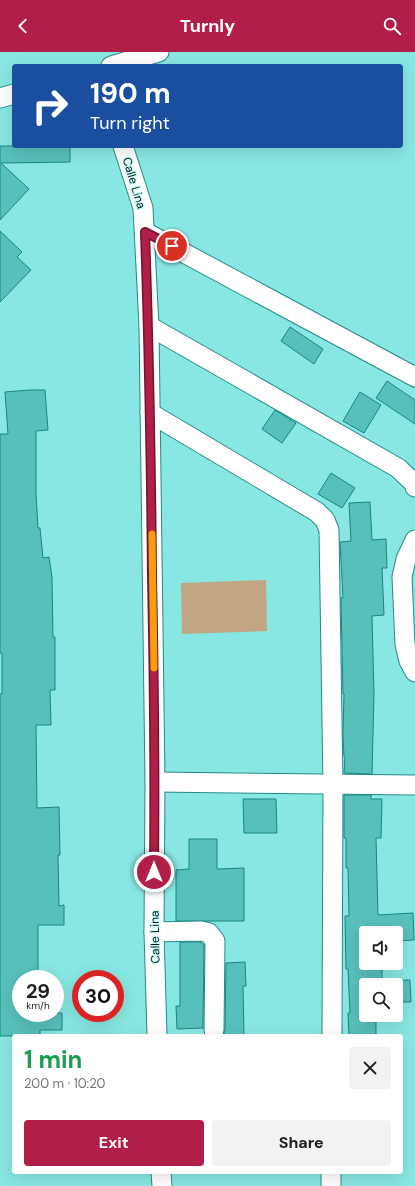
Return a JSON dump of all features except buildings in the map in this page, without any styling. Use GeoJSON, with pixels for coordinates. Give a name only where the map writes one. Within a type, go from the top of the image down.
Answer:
{"type":"FeatureCollection","features":[{"type":"Feature","properties":{"kind":"street"},"geometry":{"type":"LineString","coordinates":[[118,64],[159,52]]}},
{"type":"Feature","properties":{"kind":"street"},"geometry":{"type":"LineString","coordinates":[[0,98],[12,95]]}},
{"type":"Feature","properties":{"kind":"street","name":"Calle Lina"},"geometry":{"type":"LineString","coordinates":[[124,148],[143,208],[149,326],[155,782],[154,932],[157,1034]]}},
{"type":"Feature","properties":{"kind":"street"},"geometry":{"type":"LineString","coordinates":[[145,232],[415,377]]}},
{"type":"Feature","properties":{"kind":"street"},"geometry":{"type":"LineString","coordinates":[[149,326],[398,468],[414,484],[415,488]]}},
{"type":"Feature","properties":{"kind":"street"},"geometry":{"type":"LineString","coordinates":[[150,413],[317,512],[325,520],[329,530],[333,785],[332,1034]]}},
{"type":"Feature","properties":{"kind":"street"},"geometry":{"type":"LineString","coordinates":[[415,540],[406,558],[402,577],[405,644],[415,672]]}},
{"type":"Feature","properties":{"kind":"street"},"geometry":{"type":"LineString","coordinates":[[155,782],[415,785]]}},
{"type":"Feature","properties":{"kind":"street"},"geometry":{"type":"LineString","coordinates":[[154,932],[201,931],[209,933],[215,940],[214,1030]]}},
{"type":"Feature","properties":{"kind":"street"},"geometry":{"type":"LineString","coordinates":[[162,1174],[162,1186]]}},
{"type":"Feature","properties":{"kind":"street"},"geometry":{"type":"LineString","coordinates":[[331,1174],[331,1186]]}},
{"type":"Feature","properties":{"kind":"shaded area"},"geometry":{"type":"Polygon","coordinates":[[[266,580],[267,631],[182,634],[181,583],[266,580]]]}},
{"type":"Feature","properties":{"kind":"slow traffic"},"geometry":{"type":"LineString","coordinates":[[152,534],[154,668]]}},
{"type":"Feature","properties":{"kind":"route"},"geometry":{"type":"LineString","coordinates":[[154,872],[155,782],[149,326],[145,232],[172,246]]}}]}
